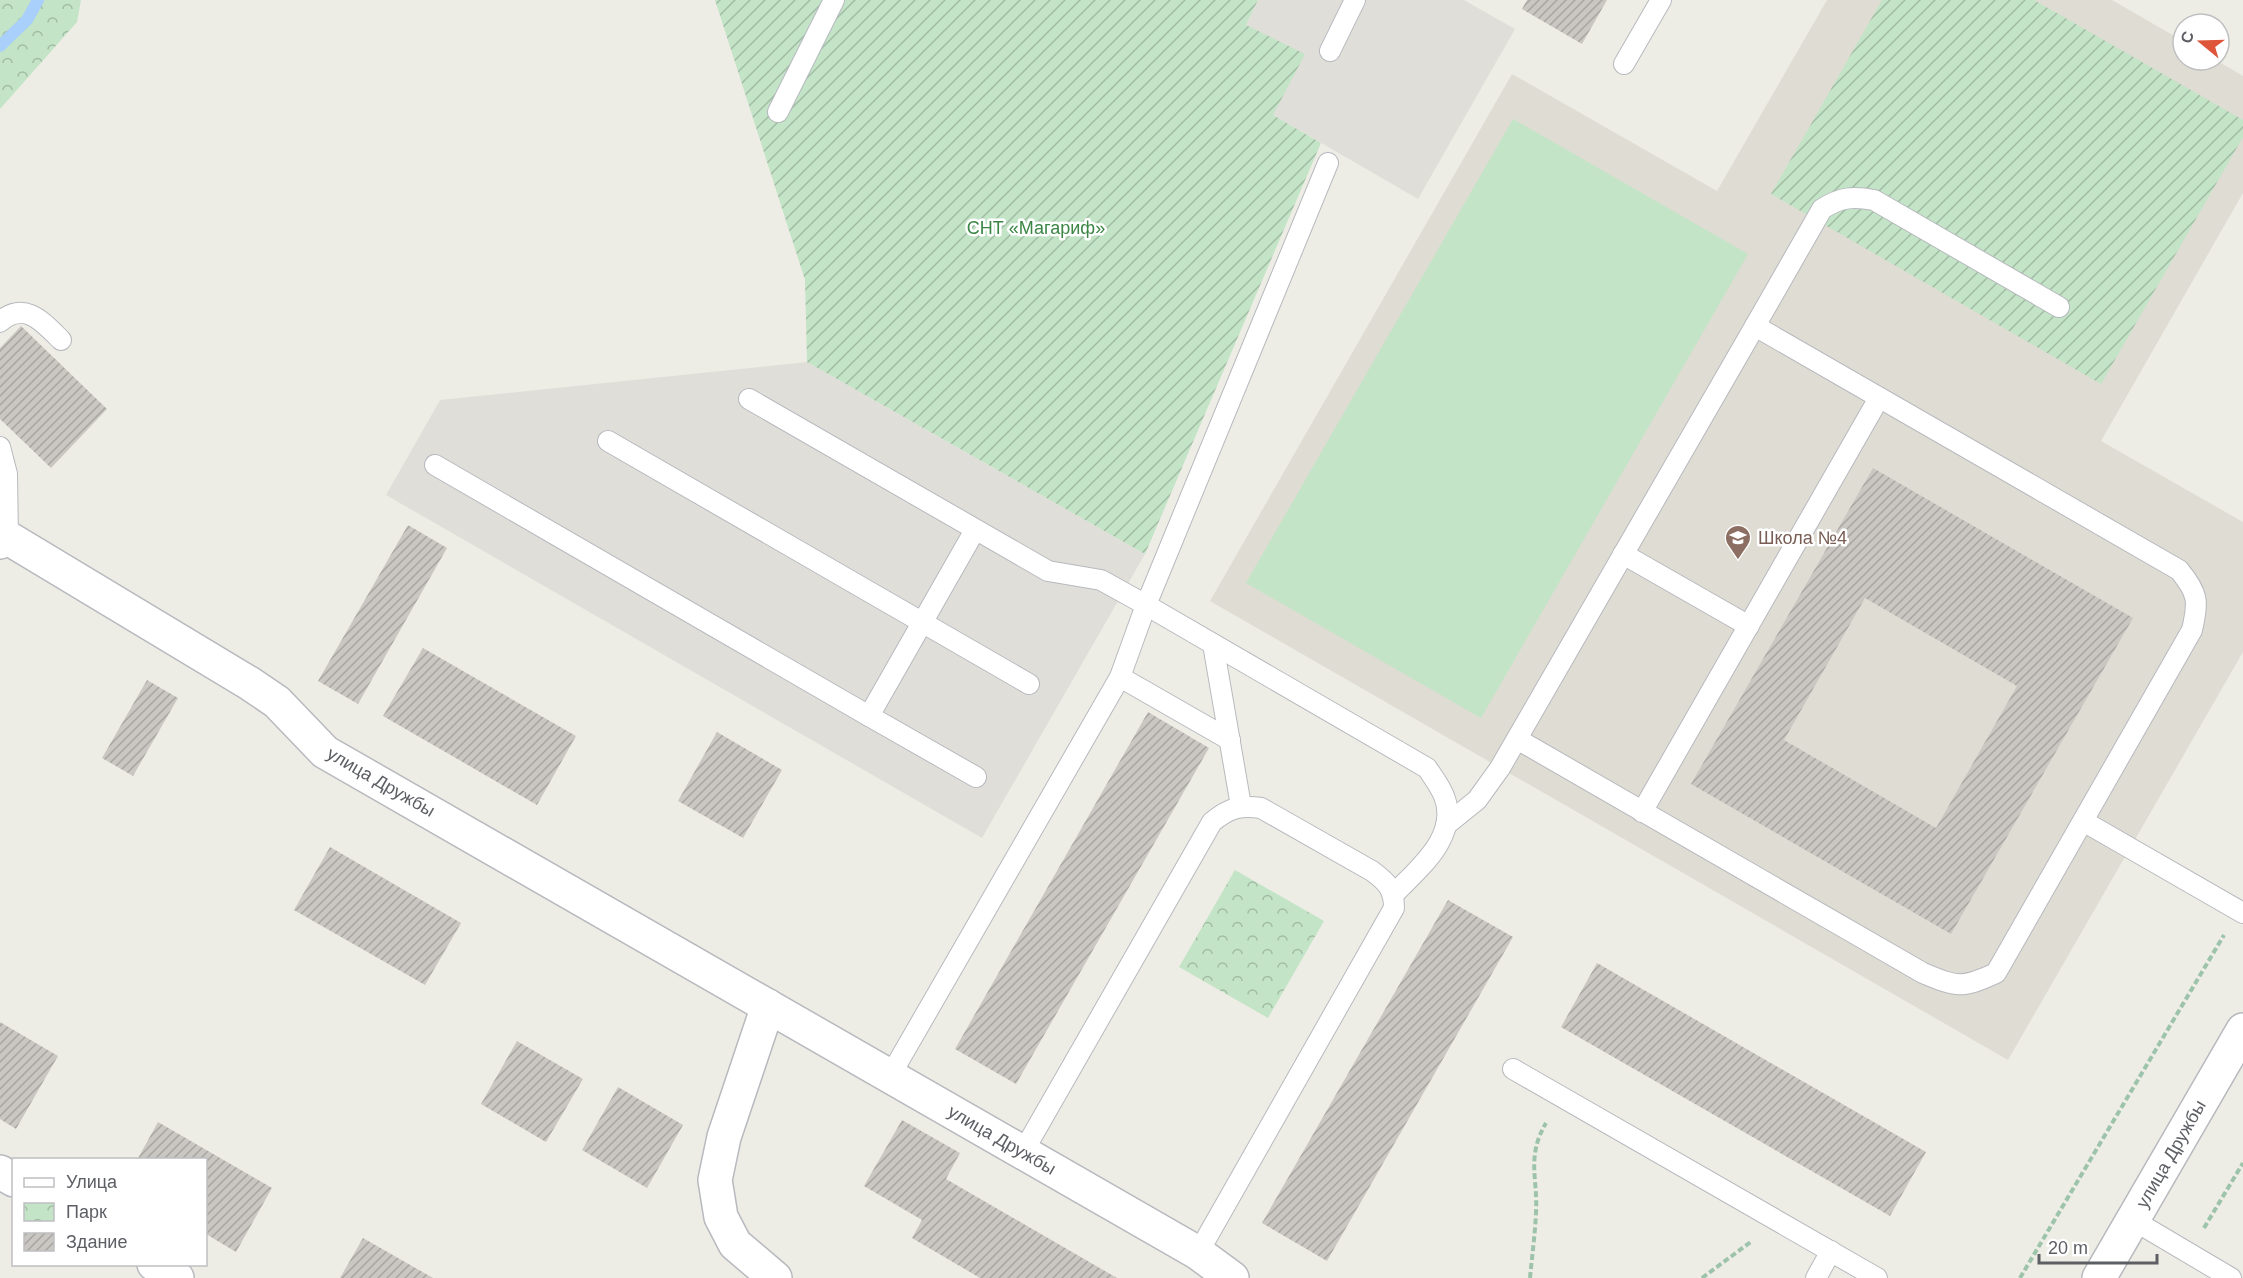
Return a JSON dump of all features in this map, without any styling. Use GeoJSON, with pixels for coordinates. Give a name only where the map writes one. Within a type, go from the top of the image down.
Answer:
{"type":"FeatureCollection","features":[{"type":"Feature","properties":{"kind":"street","name":"улица Дружбы"},"geometry":{"type":"LineString","coordinates":[[4,540],[249,683],[277,702],[326,752],[1198,1253],[1232,1278]]}},
{"type":"Feature","properties":{"kind":"street"},"geometry":{"type":"LineString","coordinates":[[768,1006],[724,1137],[715,1180],[721,1217],[735,1244],[775,1278]]}},
{"type":"Feature","properties":{"kind":"street","name":"улица Дружбы"},"geometry":{"type":"LineString","coordinates":[[2099,1278],[2243,1030]]}},
{"type":"Feature","properties":{"kind":"street"},"geometry":{"type":"LineString","coordinates":[[157,1266],[177,1278]]}},
{"type":"Feature","properties":{"kind":"lane"},"geometry":{"type":"LineString","coordinates":[[778,112],[834,0]]}},
{"type":"Feature","properties":{"kind":"lane"},"geometry":{"type":"LineString","coordinates":[[1329,51],[1355,0]]}},
{"type":"Feature","properties":{"kind":"lane"},"geometry":{"type":"LineString","coordinates":[[1624,64],[1661,0]]}},
{"type":"Feature","properties":{"kind":"lane"},"geometry":{"type":"LineString","coordinates":[[890,1076],[1120,677],[1146,605],[1328,163]]}},
{"type":"Feature","properties":{"kind":"lane"},"geometry":{"type":"LineString","coordinates":[[1446,825],[1465,811],[1487,788],[1517,739],[1822,209],[1837,200],[1854,196],[1874,200],[2059,307]]}},
{"type":"Feature","properties":{"kind":"lane"},"geometry":{"type":"LineString","coordinates":[[0,322],[12,313],[22,311],[37,316],[62,340]]}},
{"type":"Feature","properties":{"kind":"lane"},"geometry":{"type":"LineString","coordinates":[[1517,739],[1923,973],[1954,985],[1973,984],[1996,973],[2192,630],[2198,608],[2194,589],[2179,570],[1755,326]]}},
{"type":"Feature","properties":{"kind":"lane"},"geometry":{"type":"LineString","coordinates":[[1642,812],[1880,398]]}},
{"type":"Feature","properties":{"kind":"lane"},"geometry":{"type":"LineString","coordinates":[[749,399],[1048,571],[1101,580],[1427,768],[1445,798],[1446,825],[1436,851],[1394,894]]}},
{"type":"Feature","properties":{"kind":"lane"},"geometry":{"type":"LineString","coordinates":[[608,441],[1029,684]]}},
{"type":"Feature","properties":{"kind":"lane"},"geometry":{"type":"LineString","coordinates":[[0,447],[7,474],[4,540]]}},
{"type":"Feature","properties":{"kind":"lane"},"geometry":{"type":"LineString","coordinates":[[435,465],[976,777]]}},
{"type":"Feature","properties":{"kind":"lane"},"geometry":{"type":"LineString","coordinates":[[869,716],[975,530]]}},
{"type":"Feature","properties":{"kind":"lane"},"geometry":{"type":"LineString","coordinates":[[1623,554],[1749,626]]}},
{"type":"Feature","properties":{"kind":"lane"},"geometry":{"type":"LineString","coordinates":[[1213,644],[1241,806]]}},
{"type":"Feature","properties":{"kind":"lane"},"geometry":{"type":"LineString","coordinates":[[1120,677],[1230,740]]}},
{"type":"Feature","properties":{"kind":"lane"},"geometry":{"type":"LineString","coordinates":[[1023,1152],[1212,822],[1225,811],[1241,806],[1261,808],[1372,871],[1388,882],[1394,894],[1394,908],[1198,1253]]}},
{"type":"Feature","properties":{"kind":"lane"},"geometry":{"type":"LineString","coordinates":[[2083,821],[2241,912]]}},
{"type":"Feature","properties":{"kind":"lane"},"geometry":{"type":"LineString","coordinates":[[1513,1069],[1877,1278]]}},
{"type":"Feature","properties":{"kind":"lane"},"geometry":{"type":"LineString","coordinates":[[2133,1220],[2188,1255],[2231,1278]]}},
{"type":"Feature","properties":{"kind":"lane"},"geometry":{"type":"LineString","coordinates":[[1816,1278],[1831,1251]]}},
{"type":"Feature","properties":{"kind":"path"},"geometry":{"type":"LineString","coordinates":[[2020,1278],[2241,912]]}},
{"type":"Feature","properties":{"kind":"path"},"geometry":{"type":"LineString","coordinates":[[1530,1278],[1536,1211],[1533,1158],[1538,1136],[1561,1096]]}},
{"type":"Feature","properties":{"kind":"path"},"geometry":{"type":"LineString","coordinates":[[2188,1255],[2243,1163]]}},
{"type":"Feature","properties":{"kind":"path"},"geometry":{"type":"LineString","coordinates":[[1702,1278],[1777,1220]]}},
{"type":"Feature","properties":{"kind":"shaded area"},"geometry":{"type":"Polygon","coordinates":[[[1258,0],[1464,0],[1515,29],[1418,199],[1273,115],[1246,25],[1258,0]]]}},
{"type":"Feature","properties":{"kind":"shaded area","name":"Школа №4"},"geometry":{"type":"Polygon","coordinates":[[[1827,0],[2112,0],[2171,34],[2171,72],[2231,72],[2231,69],[2243,76],[2243,193],[2101,441],[2243,522],[2243,652],[2008,1060],[1210,601],[1512,74],[1717,191],[1827,0]]]}},
{"type":"Feature","properties":{"kind":"shaded area"},"geometry":{"type":"Polygon","coordinates":[[[807,362],[1145,554],[982,838],[386,495],[440,400],[807,362]]]}},
{"type":"Feature","properties":{"kind":"green space"},"geometry":{"type":"Polygon","coordinates":[[[0,0],[81,0],[77,22],[0,109],[0,0]]]}},
{"type":"Feature","properties":{"kind":"green space","name":"СНТ «Магариф»"},"geometry":{"type":"Polygon","coordinates":[[[715,0],[1258,0],[1246,25],[1305,54],[1273,115],[1321,143],[1145,554],[807,362],[805,280],[715,0]]]}},
{"type":"Feature","properties":{"kind":"green space"},"geometry":{"type":"Polygon","coordinates":[[[1882,0],[2034,0],[2243,120],[2243,137],[2101,384],[1771,194],[1882,0]]]}},
{"type":"Feature","properties":{"kind":"green space"},"geometry":{"type":"Polygon","coordinates":[[[1513,119],[1748,254],[1481,718],[1246,583],[1513,119]]]}},
{"type":"Feature","properties":{"kind":"green space"},"geometry":{"type":"Polygon","coordinates":[[[1235,870],[1324,921],[1268,1018],[1179,967],[1235,870]]]}},
{"type":"Feature","properties":{"kind":"building"},"geometry":{"type":"Polygon","coordinates":[[[1527,0],[1607,0],[1582,44],[1522,9],[1527,0]]]}},
{"type":"Feature","properties":{"kind":"building"},"geometry":{"type":"Polygon","coordinates":[[[21,326],[107,409],[51,468],[0,419],[0,348],[21,326]]]}},
{"type":"Feature","properties":{"kind":"building"},"geometry":{"type":"Polygon","coordinates":[[[1873,468],[2133,618],[1951,934],[1691,784],[1873,468]],[[1865,598],[1784,740],[1936,828],[2017,686],[1865,598]]]}},
{"type":"Feature","properties":{"kind":"building"},"geometry":{"type":"Polygon","coordinates":[[[408,525],[447,548],[358,704],[318,681],[408,525]]]}},
{"type":"Feature","properties":{"kind":"building"},"geometry":{"type":"Polygon","coordinates":[[[423,648],[576,736],[537,805],[383,716],[423,648]]]}},
{"type":"Feature","properties":{"kind":"building"},"geometry":{"type":"Polygon","coordinates":[[[147,680],[178,698],[133,776],[102,758],[147,680]]]}},
{"type":"Feature","properties":{"kind":"building"},"geometry":{"type":"Polygon","coordinates":[[[1148,712],[1209,748],[1016,1084],[955,1049],[1148,712]]]}},
{"type":"Feature","properties":{"kind":"building"},"geometry":{"type":"Polygon","coordinates":[[[717,732],[782,770],[743,838],[678,801],[717,732]]]}},
{"type":"Feature","properties":{"kind":"building"},"geometry":{"type":"Polygon","coordinates":[[[330,847],[461,923],[425,985],[294,910],[330,847]]]}},
{"type":"Feature","properties":{"kind":"building"},"geometry":{"type":"Polygon","coordinates":[[[1448,900],[1513,937],[1327,1261],[1262,1223],[1448,900]]]}},
{"type":"Feature","properties":{"kind":"building"},"geometry":{"type":"Polygon","coordinates":[[[1597,963],[1926,1152],[1890,1216],[1561,1027],[1597,963]]]}},
{"type":"Feature","properties":{"kind":"building"},"geometry":{"type":"Polygon","coordinates":[[[0,1022],[58,1056],[16,1129],[0,1119],[0,1022]]]}},
{"type":"Feature","properties":{"kind":"building"},"geometry":{"type":"Polygon","coordinates":[[[517,1041],[583,1079],[546,1142],[481,1104],[517,1041]]]}},
{"type":"Feature","properties":{"kind":"building"},"geometry":{"type":"Polygon","coordinates":[[[618,1087],[683,1125],[647,1188],[582,1150],[618,1087]]]}},
{"type":"Feature","properties":{"kind":"building"},"geometry":{"type":"Polygon","coordinates":[[[902,1120],[960,1153],[946,1179],[1117,1278],[980,1278],[912,1238],[922,1220],[864,1186],[902,1120]]]}},
{"type":"Feature","properties":{"kind":"building"},"geometry":{"type":"Polygon","coordinates":[[[158,1122],[272,1188],[236,1252],[207,1235],[207,1158],[138,1158],[158,1122]]]}},
{"type":"Feature","properties":{"kind":"building"},"geometry":{"type":"Polygon","coordinates":[[[363,1238],[433,1278],[340,1278],[363,1238]]]}},
{"type":"Feature","properties":{"kind":"waterway"},"geometry":{"type":"LineString","coordinates":[[0,46],[27,20],[38,0]]}},
{"type":"Feature","properties":{"kind":"place","name":"Школа №4"},"geometry":{"type":"Point","coordinates":[1738,561]}}]}
